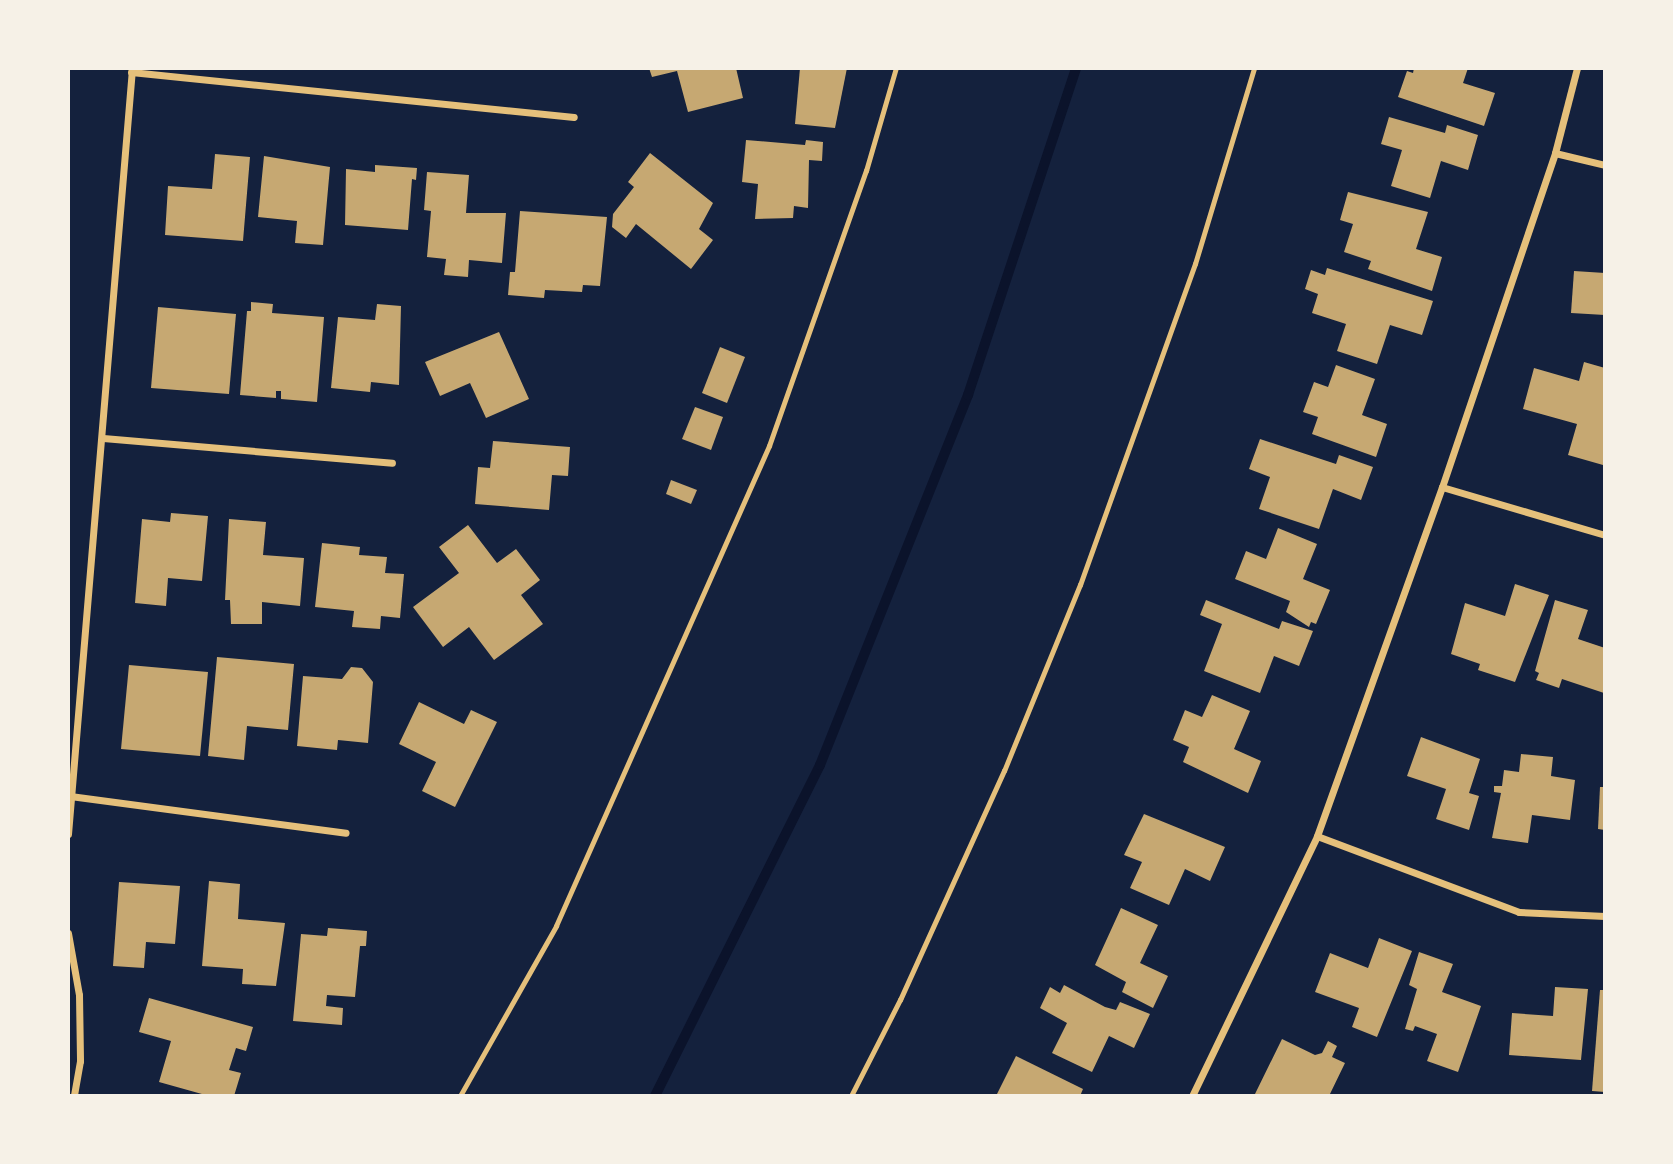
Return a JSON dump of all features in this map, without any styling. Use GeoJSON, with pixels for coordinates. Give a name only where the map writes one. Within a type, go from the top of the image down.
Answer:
{"type":"FeatureCollection","features":[{"type":"Feature","properties":{"kind":"street"},"geometry":{"type":"LineString","coordinates":[[1192,1096],[1317,836],[1442,487],[1555,153],[1577,68]]}},
{"type":"Feature","properties":{"kind":"street"},"geometry":{"type":"LineString","coordinates":[[68,834],[132,70],[574,117]]}},
{"type":"Feature","properties":{"kind":"street"},"geometry":{"type":"LineString","coordinates":[[1555,153],[1605,165]]}},
{"type":"Feature","properties":{"kind":"street"},"geometry":{"type":"LineString","coordinates":[[103,438],[392,463]]}},
{"type":"Feature","properties":{"kind":"street"},"geometry":{"type":"LineString","coordinates":[[1442,487],[1605,535]]}},
{"type":"Feature","properties":{"kind":"street"},"geometry":{"type":"LineString","coordinates":[[70,796],[346,832]]}},
{"type":"Feature","properties":{"kind":"street"},"geometry":{"type":"LineString","coordinates":[[1317,836],[1519,912],[1605,916]]}},
{"type":"Feature","properties":{"kind":"street"},"geometry":{"type":"LineString","coordinates":[[68,933],[79,995],[80,1061],[74,1096]]}},
{"type":"Feature","properties":{"kind":"path"},"geometry":{"type":"LineString","coordinates":[[460,1096],[556,926],[769,446],[866,171],[896,68]]}},
{"type":"Feature","properties":{"kind":"path"},"geometry":{"type":"LineString","coordinates":[[851,1096],[900,1000],[1004,771],[1080,585],[1195,264],[1254,68]]}},
{"type":"Feature","properties":{"kind":"building"},"geometry":{"type":"Polygon","coordinates":[[[649,68],[736,68],[743,98],[688,112],[677,71],[652,77],[649,68]]]}},
{"type":"Feature","properties":{"kind":"building"},"geometry":{"type":"Polygon","coordinates":[[[800,68],[847,68],[835,128],[795,124],[800,68]]]}},
{"type":"Feature","properties":{"kind":"building"},"geometry":{"type":"Polygon","coordinates":[[[1414,68],[1468,68],[1463,83],[1495,93],[1484,126],[1398,97],[1407,71],[1413,73],[1414,68]]]}},
{"type":"Feature","properties":{"kind":"building"},"geometry":{"type":"Polygon","coordinates":[[[1389,117],[1445,133],[1447,125],[1478,135],[1468,170],[1441,161],[1430,198],[1391,186],[1402,150],[1381,144],[1389,117]]]}},
{"type":"Feature","properties":{"kind":"building"},"geometry":{"type":"Polygon","coordinates":[[[746,140],[805,145],[806,140],[823,142],[822,161],[809,160],[808,208],[794,206],[793,218],[755,219],[758,184],[742,182],[746,140]]]}},
{"type":"Feature","properties":{"kind":"building"},"geometry":{"type":"Polygon","coordinates":[[[650,153],[713,203],[699,229],[713,240],[691,269],[636,224],[626,238],[612,227],[613,214],[634,187],[628,182],[650,153]]]}},
{"type":"Feature","properties":{"kind":"building"},"geometry":{"type":"Polygon","coordinates":[[[215,154],[250,157],[243,241],[165,235],[168,186],[212,189],[215,154]]]}},
{"type":"Feature","properties":{"kind":"building"},"geometry":{"type":"Polygon","coordinates":[[[264,156],[330,167],[323,245],[295,243],[297,221],[258,217],[264,156]]]}},
{"type":"Feature","properties":{"kind":"building"},"geometry":{"type":"Polygon","coordinates":[[[375,165],[417,168],[416,180],[412,179],[408,230],[345,225],[346,169],[375,172],[375,165]]]}},
{"type":"Feature","properties":{"kind":"building"},"geometry":{"type":"Polygon","coordinates":[[[427,172],[469,175],[466,213],[506,213],[502,263],[469,260],[468,277],[444,275],[446,259],[427,257],[431,211],[424,210],[427,172]]]}},
{"type":"Feature","properties":{"kind":"building"},"geometry":{"type":"Polygon","coordinates":[[[1348,192],[1428,212],[1416,249],[1442,257],[1432,291],[1368,269],[1371,261],[1344,252],[1353,224],[1340,220],[1348,192]]]}},
{"type":"Feature","properties":{"kind":"building"},"geometry":{"type":"Polygon","coordinates":[[[520,211],[607,217],[600,286],[583,285],[582,292],[545,290],[544,298],[508,295],[510,272],[515,272],[520,211]]]}},
{"type":"Feature","properties":{"kind":"building"},"geometry":{"type":"Polygon","coordinates":[[[1327,268],[1433,301],[1422,335],[1390,325],[1377,364],[1337,351],[1346,324],[1312,313],[1318,294],[1305,289],[1311,270],[1325,275],[1327,268]]]}},
{"type":"Feature","properties":{"kind":"building"},"geometry":{"type":"Polygon","coordinates":[[[1574,271],[1605,273],[1605,315],[1571,313],[1574,271]]]}},
{"type":"Feature","properties":{"kind":"building"},"geometry":{"type":"Polygon","coordinates":[[[251,302],[273,304],[272,313],[324,317],[317,402],[281,399],[281,391],[276,391],[276,398],[240,395],[247,311],[251,311],[251,302]]]}},
{"type":"Feature","properties":{"kind":"building"},"geometry":{"type":"Polygon","coordinates":[[[377,304],[401,306],[399,385],[371,382],[370,392],[331,388],[338,317],[375,320],[377,304]]]}},
{"type":"Feature","properties":{"kind":"building"},"geometry":{"type":"Polygon","coordinates":[[[158,307],[236,314],[229,394],[151,388],[158,307]]]}},
{"type":"Feature","properties":{"kind":"building"},"geometry":{"type":"Polygon","coordinates":[[[499,332],[529,399],[486,418],[470,383],[440,396],[425,362],[499,332]]]}},
{"type":"Feature","properties":{"kind":"building"},"geometry":{"type":"Polygon","coordinates":[[[720,347],[745,357],[727,403],[702,393],[720,347]]]}},
{"type":"Feature","properties":{"kind":"building"},"geometry":{"type":"Polygon","coordinates":[[[1584,362],[1605,368],[1603,465],[1568,455],[1577,424],[1523,409],[1534,368],[1579,381],[1584,362]]]}},
{"type":"Feature","properties":{"kind":"building"},"geometry":{"type":"Polygon","coordinates":[[[1336,365],[1375,379],[1362,415],[1387,424],[1376,457],[1312,434],[1318,417],[1303,412],[1314,382],[1328,387],[1336,365]]]}},
{"type":"Feature","properties":{"kind":"building"},"geometry":{"type":"Polygon","coordinates":[[[695,407],[723,417],[711,450],[682,439],[695,407]]]}},
{"type":"Feature","properties":{"kind":"building"},"geometry":{"type":"Polygon","coordinates":[[[1260,439],[1336,464],[1339,455],[1373,467],[1361,500],[1333,489],[1319,529],[1259,509],[1270,477],[1249,469],[1260,439]]]}},
{"type":"Feature","properties":{"kind":"building"},"geometry":{"type":"Polygon","coordinates":[[[493,441],[570,447],[568,476],[552,475],[549,510],[475,504],[478,467],[490,468],[493,441]]]}},
{"type":"Feature","properties":{"kind":"building"},"geometry":{"type":"Polygon","coordinates":[[[671,480],[697,490],[691,504],[666,494],[671,480]]]}},
{"type":"Feature","properties":{"kind":"building"},"geometry":{"type":"Polygon","coordinates":[[[171,513],[208,516],[202,581],[168,578],[166,606],[135,603],[142,519],[170,522],[171,513]]]}},
{"type":"Feature","properties":{"kind":"building"},"geometry":{"type":"Polygon","coordinates":[[[229,519],[266,522],[263,555],[304,558],[300,606],[262,602],[262,624],[231,624],[230,600],[225,600],[229,519]]]}},
{"type":"Feature","properties":{"kind":"building"},"geometry":{"type":"Polygon","coordinates":[[[468,525],[497,563],[516,549],[540,580],[521,595],[543,624],[494,660],[469,627],[443,647],[413,607],[459,573],[439,547],[468,525]]]}},
{"type":"Feature","properties":{"kind":"building"},"geometry":{"type":"Polygon","coordinates":[[[1278,528],[1317,544],[1303,579],[1330,590],[1316,624],[1311,622],[1309,627],[1286,612],[1290,601],[1235,579],[1246,551],[1266,559],[1278,528]]]}},
{"type":"Feature","properties":{"kind":"building"},"geometry":{"type":"Polygon","coordinates":[[[322,543],[360,547],[359,555],[387,557],[385,573],[404,574],[400,618],[381,616],[380,629],[352,627],[354,611],[315,607],[322,543]]]}},
{"type":"Feature","properties":{"kind":"building"},"geometry":{"type":"Polygon","coordinates":[[[1515,584],[1549,595],[1515,682],[1478,670],[1480,664],[1451,654],[1465,603],[1505,616],[1515,584]]]}},
{"type":"Feature","properties":{"kind":"building"},"geometry":{"type":"Polygon","coordinates":[[[1206,600],[1279,629],[1282,621],[1313,631],[1299,666],[1274,656],[1260,693],[1204,671],[1222,624],[1200,615],[1206,600]]]}},
{"type":"Feature","properties":{"kind":"building"},"geometry":{"type":"Polygon","coordinates":[[[1555,600],[1588,610],[1578,639],[1605,648],[1604,693],[1562,679],[1559,688],[1536,680],[1539,673],[1535,671],[1555,600]]]}},
{"type":"Feature","properties":{"kind":"building"},"geometry":{"type":"Polygon","coordinates":[[[217,657],[294,664],[288,730],[247,726],[244,760],[208,756],[217,657]]]}},
{"type":"Feature","properties":{"kind":"building"},"geometry":{"type":"Polygon","coordinates":[[[129,665],[208,672],[200,756],[121,749],[129,665]]]}},
{"type":"Feature","properties":{"kind":"building"},"geometry":{"type":"Polygon","coordinates":[[[351,667],[362,668],[373,682],[368,743],[338,740],[337,750],[297,746],[303,676],[342,679],[351,667]]]}},
{"type":"Feature","properties":{"kind":"building"},"geometry":{"type":"Polygon","coordinates":[[[1212,695],[1250,711],[1234,749],[1261,761],[1248,793],[1183,762],[1189,747],[1173,740],[1185,710],[1202,717],[1212,695]]]}},
{"type":"Feature","properties":{"kind":"building"},"geometry":{"type":"Polygon","coordinates":[[[419,702],[464,724],[471,710],[497,722],[455,807],[422,791],[436,762],[399,744],[419,702]]]}},
{"type":"Feature","properties":{"kind":"building"},"geometry":{"type":"Polygon","coordinates":[[[1421,737],[1480,759],[1469,793],[1479,796],[1469,830],[1436,819],[1446,789],[1407,776],[1421,737]]]}},
{"type":"Feature","properties":{"kind":"building"},"geometry":{"type":"Polygon","coordinates":[[[1521,754],[1553,757],[1551,776],[1575,780],[1570,820],[1532,815],[1528,843],[1492,838],[1501,793],[1494,792],[1494,786],[1502,786],[1504,770],[1519,772],[1521,754]]]}},
{"type":"Feature","properties":{"kind":"building"},"geometry":{"type":"Polygon","coordinates":[[[1600,787],[1605,787],[1605,830],[1598,829],[1600,787]]]}},
{"type":"Feature","properties":{"kind":"building"},"geometry":{"type":"Polygon","coordinates":[[[1144,814],[1225,847],[1210,881],[1185,869],[1169,905],[1130,888],[1142,862],[1124,855],[1144,814]]]}},
{"type":"Feature","properties":{"kind":"building"},"geometry":{"type":"Polygon","coordinates":[[[209,881],[240,884],[238,919],[285,923],[276,986],[242,984],[243,969],[202,966],[209,881]]]}},
{"type":"Feature","properties":{"kind":"building"},"geometry":{"type":"Polygon","coordinates":[[[119,882],[180,886],[175,944],[146,942],[144,968],[113,966],[119,882]]]}},
{"type":"Feature","properties":{"kind":"building"},"geometry":{"type":"Polygon","coordinates":[[[1121,908],[1158,925],[1140,963],[1168,976],[1153,1008],[1122,992],[1126,982],[1095,965],[1121,908]]]}},
{"type":"Feature","properties":{"kind":"building"},"geometry":{"type":"Polygon","coordinates":[[[328,928],[367,931],[366,946],[360,946],[355,997],[327,995],[326,1006],[343,1008],[342,1025],[293,1021],[301,934],[327,936],[328,928]]]}},
{"type":"Feature","properties":{"kind":"building"},"geometry":{"type":"Polygon","coordinates":[[[1379,938],[1412,951],[1377,1037],[1352,1027],[1359,1008],[1315,992],[1330,953],[1368,968],[1379,938]]]}},
{"type":"Feature","properties":{"kind":"building"},"geometry":{"type":"Polygon","coordinates":[[[1419,952],[1453,964],[1442,992],[1481,1006],[1458,1072],[1427,1061],[1437,1034],[1415,1026],[1413,1031],[1405,1029],[1417,989],[1409,985],[1419,952]]]}},
{"type":"Feature","properties":{"kind":"building"},"geometry":{"type":"Polygon","coordinates":[[[1064,985],[1105,1007],[1116,1010],[1120,1002],[1150,1014],[1134,1048],[1109,1036],[1092,1072],[1052,1053],[1067,1023],[1040,1008],[1050,987],[1060,993],[1064,985]]]}},
{"type":"Feature","properties":{"kind":"building"},"geometry":{"type":"Polygon","coordinates":[[[1555,987],[1588,989],[1581,1060],[1509,1055],[1512,1013],[1553,1016],[1555,987]]]}},
{"type":"Feature","properties":{"kind":"building"},"geometry":{"type":"Polygon","coordinates":[[[1600,990],[1605,990],[1605,1092],[1592,1091],[1600,990]]]}},
{"type":"Feature","properties":{"kind":"building"},"geometry":{"type":"Polygon","coordinates":[[[149,998],[253,1027],[246,1051],[236,1048],[229,1070],[241,1073],[234,1096],[209,1096],[159,1082],[171,1041],[139,1032],[149,998]]]}},
{"type":"Feature","properties":{"kind":"building"},"geometry":{"type":"Polygon","coordinates":[[[1282,1039],[1315,1055],[1322,1053],[1328,1041],[1337,1046],[1332,1057],[1345,1063],[1329,1096],[1254,1096],[1282,1039]]]}},
{"type":"Feature","properties":{"kind":"building"},"geometry":{"type":"Polygon","coordinates":[[[1016,1056],[1083,1089],[1080,1096],[996,1096],[1016,1056]]]}},
{"type":"Feature","properties":{"kind":"waterway"},"geometry":{"type":"LineString","coordinates":[[655,1096],[820,765],[968,395],[1076,68]]}}]}
